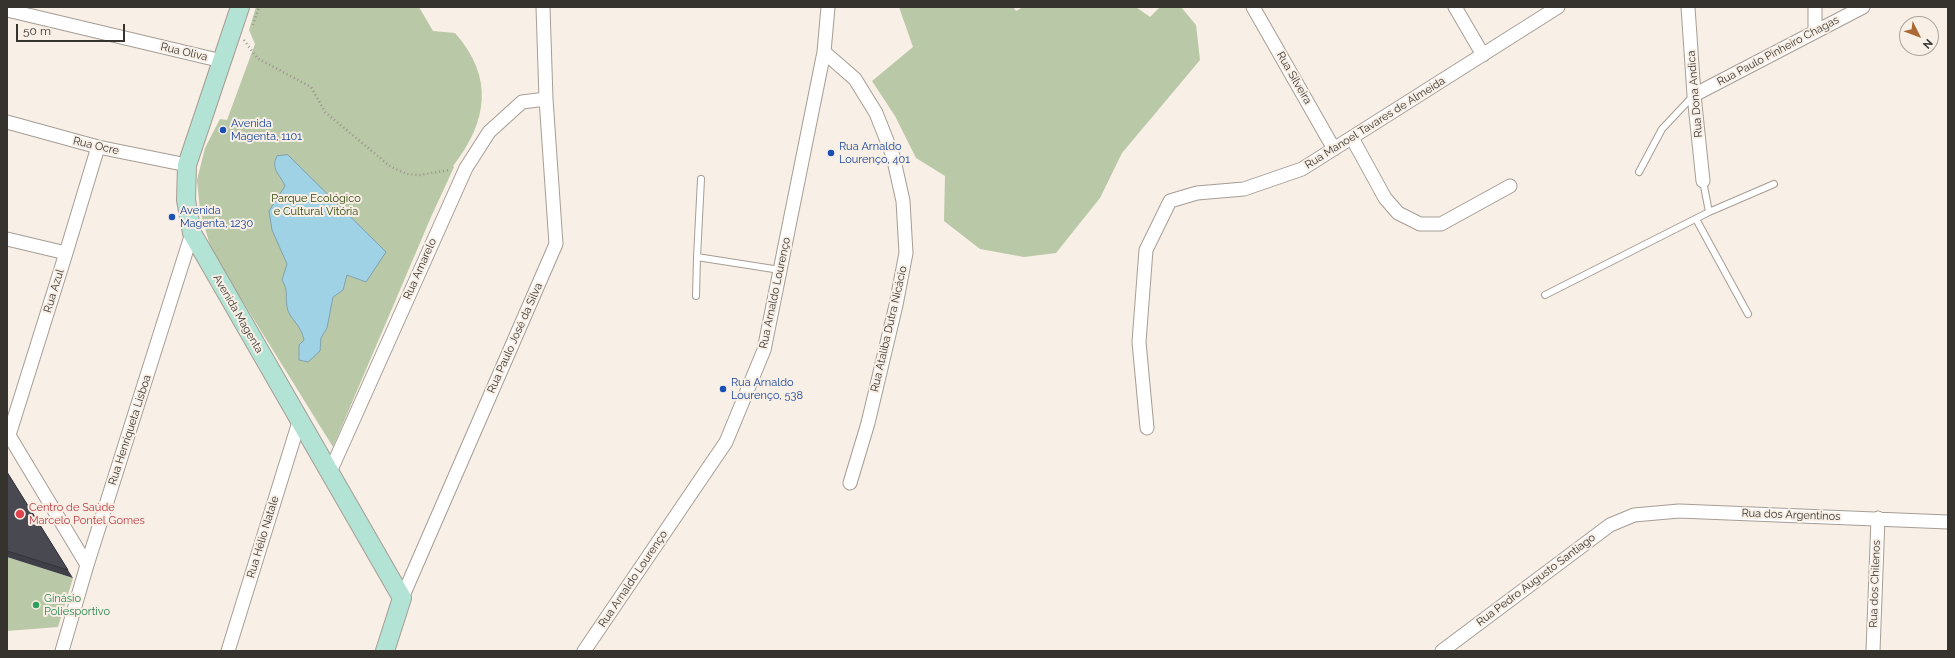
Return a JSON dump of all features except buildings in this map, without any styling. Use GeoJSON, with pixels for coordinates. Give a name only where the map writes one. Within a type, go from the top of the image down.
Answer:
{"type":"FeatureCollection","features":[{"type":"Feature","properties":{"kind":"street","name":"Avenida Magenta"},"geometry":{"type":"LineString","coordinates":[[240,7],[240,32],[222,61],[186,165],[186,200],[192,233],[299,422],[330,472],[402,598]]}},
{"type":"Feature","properties":{"kind":"street","name":"Rua Paulo José da Silva"},"geometry":{"type":"LineString","coordinates":[[386,651],[402,598],[556,244],[546,99],[543,7]]}},
{"type":"Feature","properties":{"kind":"street","name":"Rua Arnaldo Lourenço"},"geometry":{"type":"LineString","coordinates":[[584,651],[726,442],[764,350],[824,52],[828,7]]}},
{"type":"Feature","properties":{"kind":"street","name":"Rua Silveira"},"geometry":{"type":"LineString","coordinates":[[1253,7],[1334,149]]}},
{"type":"Feature","properties":{"kind":"street"},"geometry":{"type":"LineString","coordinates":[[1455,7],[1483,55]]}},
{"type":"Feature","properties":{"kind":"street","name":"Rua Manoel Tavares de Almeida"},"geometry":{"type":"LineString","coordinates":[[1147,428],[1139,342],[1146,250],[1170,201],[1197,192],[1244,189],[1302,169],[1558,7]]}},
{"type":"Feature","properties":{"kind":"street","name":"Rua Dona Andica"},"geometry":{"type":"LineString","coordinates":[[1688,7],[1694,95],[1703,180]]}},
{"type":"Feature","properties":{"kind":"street"},"geometry":{"type":"LineString","coordinates":[[1815,7],[1815,32]]}},
{"type":"Feature","properties":{"kind":"street","name":"Rua Paulo Pinheiro Chagas"},"geometry":{"type":"LineString","coordinates":[[1694,95],[1863,7]]}},
{"type":"Feature","properties":{"kind":"street","name":"Rua Oliva"},"geometry":{"type":"LineString","coordinates":[[7,10],[222,61]]}},
{"type":"Feature","properties":{"kind":"street","name":"Rua Ataliba Dutra Nicácio"},"geometry":{"type":"LineString","coordinates":[[824,52],[854,79],[876,112],[893,156],[903,201],[906,253],[896,305],[868,423],[850,483]]}},
{"type":"Feature","properties":{"kind":"street","name":"Rua Amarelo"},"geometry":{"type":"LineString","coordinates":[[330,472],[466,168],[489,132],[522,102],[546,99]]}},
{"type":"Feature","properties":{"kind":"street","name":"Rua Ocre"},"geometry":{"type":"LineString","coordinates":[[7,122],[98,147],[186,165]]}},
{"type":"Feature","properties":{"kind":"street"},"geometry":{"type":"LineString","coordinates":[[1352,138],[1385,198],[1398,214],[1420,224],[1441,224],[1510,186]]}},
{"type":"Feature","properties":{"kind":"street","name":"Rua Azul"},"geometry":{"type":"LineString","coordinates":[[8,433],[66,253],[98,147]]}},
{"type":"Feature","properties":{"kind":"street","name":"Rua Henriqueta Lisboa"},"geometry":{"type":"LineString","coordinates":[[62,651],[87,565],[192,233]]}},
{"type":"Feature","properties":{"kind":"street"},"geometry":{"type":"LineString","coordinates":[[7,239],[66,253]]}},
{"type":"Feature","properties":{"kind":"street","name":"Rua Hélio Natale"},"geometry":{"type":"LineString","coordinates":[[228,651],[299,422]]}},
{"type":"Feature","properties":{"kind":"street"},"geometry":{"type":"LineString","coordinates":[[8,433],[87,565]]}},
{"type":"Feature","properties":{"kind":"street","name":"Rua dos Argentinos"},"geometry":{"type":"LineString","coordinates":[[1634,515],[1679,511],[1948,522]]}},
{"type":"Feature","properties":{"kind":"street","name":"Rua Pedro Augusto Santiago"},"geometry":{"type":"LineString","coordinates":[[1442,651],[1610,525],[1634,515]]}},
{"type":"Feature","properties":{"kind":"street","name":"Rua dos Chilenos"},"geometry":{"type":"LineString","coordinates":[[1873,651],[1878,518]]}},
{"type":"Feature","properties":{"kind":"lane"},"geometry":{"type":"LineString","coordinates":[[1639,172],[1662,129],[1694,95]]}},
{"type":"Feature","properties":{"kind":"lane"},"geometry":{"type":"LineString","coordinates":[[696,296],[701,178]]}},
{"type":"Feature","properties":{"kind":"lane"},"geometry":{"type":"LineString","coordinates":[[1703,180],[1709,212]]}},
{"type":"Feature","properties":{"kind":"lane"},"geometry":{"type":"LineString","coordinates":[[1545,295],[1709,212],[1774,184]]}},
{"type":"Feature","properties":{"kind":"lane"},"geometry":{"type":"LineString","coordinates":[[1696,219],[1748,314]]}},
{"type":"Feature","properties":{"kind":"lane"},"geometry":{"type":"LineString","coordinates":[[697,257],[780,270]]}},
{"type":"Feature","properties":{"kind":"path"},"geometry":{"type":"LineString","coordinates":[[251,28],[259,7]]}},
{"type":"Feature","properties":{"kind":"path"},"geometry":{"type":"LineString","coordinates":[[240,32],[257,58],[311,87],[326,112],[391,167],[407,174],[420,175],[466,168]]}},
{"type":"Feature","properties":{"kind":"path"},"geometry":{"type":"LineString","coordinates":[[240,32],[246,42],[244,48]]}},
{"type":"Feature","properties":{"kind":"green space","name":"Parque Ecológico e Cultural Vitória"},"geometry":{"type":"Polygon","coordinates":[[[256,7],[419,7],[433,31],[455,33],[468,50],[476,66],[481,83],[482,99],[474,132],[465,149],[453,166],[454,167],[431,217],[333,447],[240,297],[235,296],[214,259],[200,211],[197,180],[205,148],[220,119],[227,120],[255,44],[249,30],[256,7]]]}},
{"type":"Feature","properties":{"kind":"green space"},"geometry":{"type":"Polygon","coordinates":[[[899,7],[1013,7],[1016,11],[1023,7],[1136,7],[1150,17],[1160,7],[1181,7],[1196,25],[1200,60],[1122,153],[1100,198],[1056,253],[1024,257],[980,249],[944,221],[945,176],[916,158],[895,116],[872,81],[913,47],[899,7]]]}},
{"type":"Feature","properties":{"kind":"green space","name":"Ginásio Poliesportivo"},"geometry":{"type":"Polygon","coordinates":[[[7,557],[73,578],[58,627],[7,631],[7,557]]]}},
{"type":"Feature","properties":{"kind":"water"},"geometry":{"type":"Polygon","coordinates":[[[288,155],[386,252],[366,282],[347,275],[343,290],[333,297],[327,328],[321,338],[320,351],[308,362],[299,360],[299,345],[304,340],[300,330],[288,311],[286,291],[282,280],[287,264],[272,230],[269,211],[285,186],[276,171],[275,161],[277,156],[288,155]]]}},
{"type":"Feature","properties":{"kind":"place","name":"Avenida Magenta, 1101"},"geometry":{"type":"Point","coordinates":[223,130]}},
{"type":"Feature","properties":{"kind":"place","name":"Rua Arnaldo Lourenço, 401"},"geometry":{"type":"Point","coordinates":[831,153]}},
{"type":"Feature","properties":{"kind":"place","name":"Avenida Magenta, 1230"},"geometry":{"type":"Point","coordinates":[172,217]}},
{"type":"Feature","properties":{"kind":"place","name":"Rua Arnaldo Lourenço, 538"},"geometry":{"type":"Point","coordinates":[723,389]}},
{"type":"Feature","properties":{"kind":"place","name":"Centro de Saúde Marcelo Pontel Gomes"},"geometry":{"type":"Point","coordinates":[20,514]}},
{"type":"Feature","properties":{"kind":"place","name":"Ginásio Poliesportivo"},"geometry":{"type":"Point","coordinates":[36,605]}}]}
